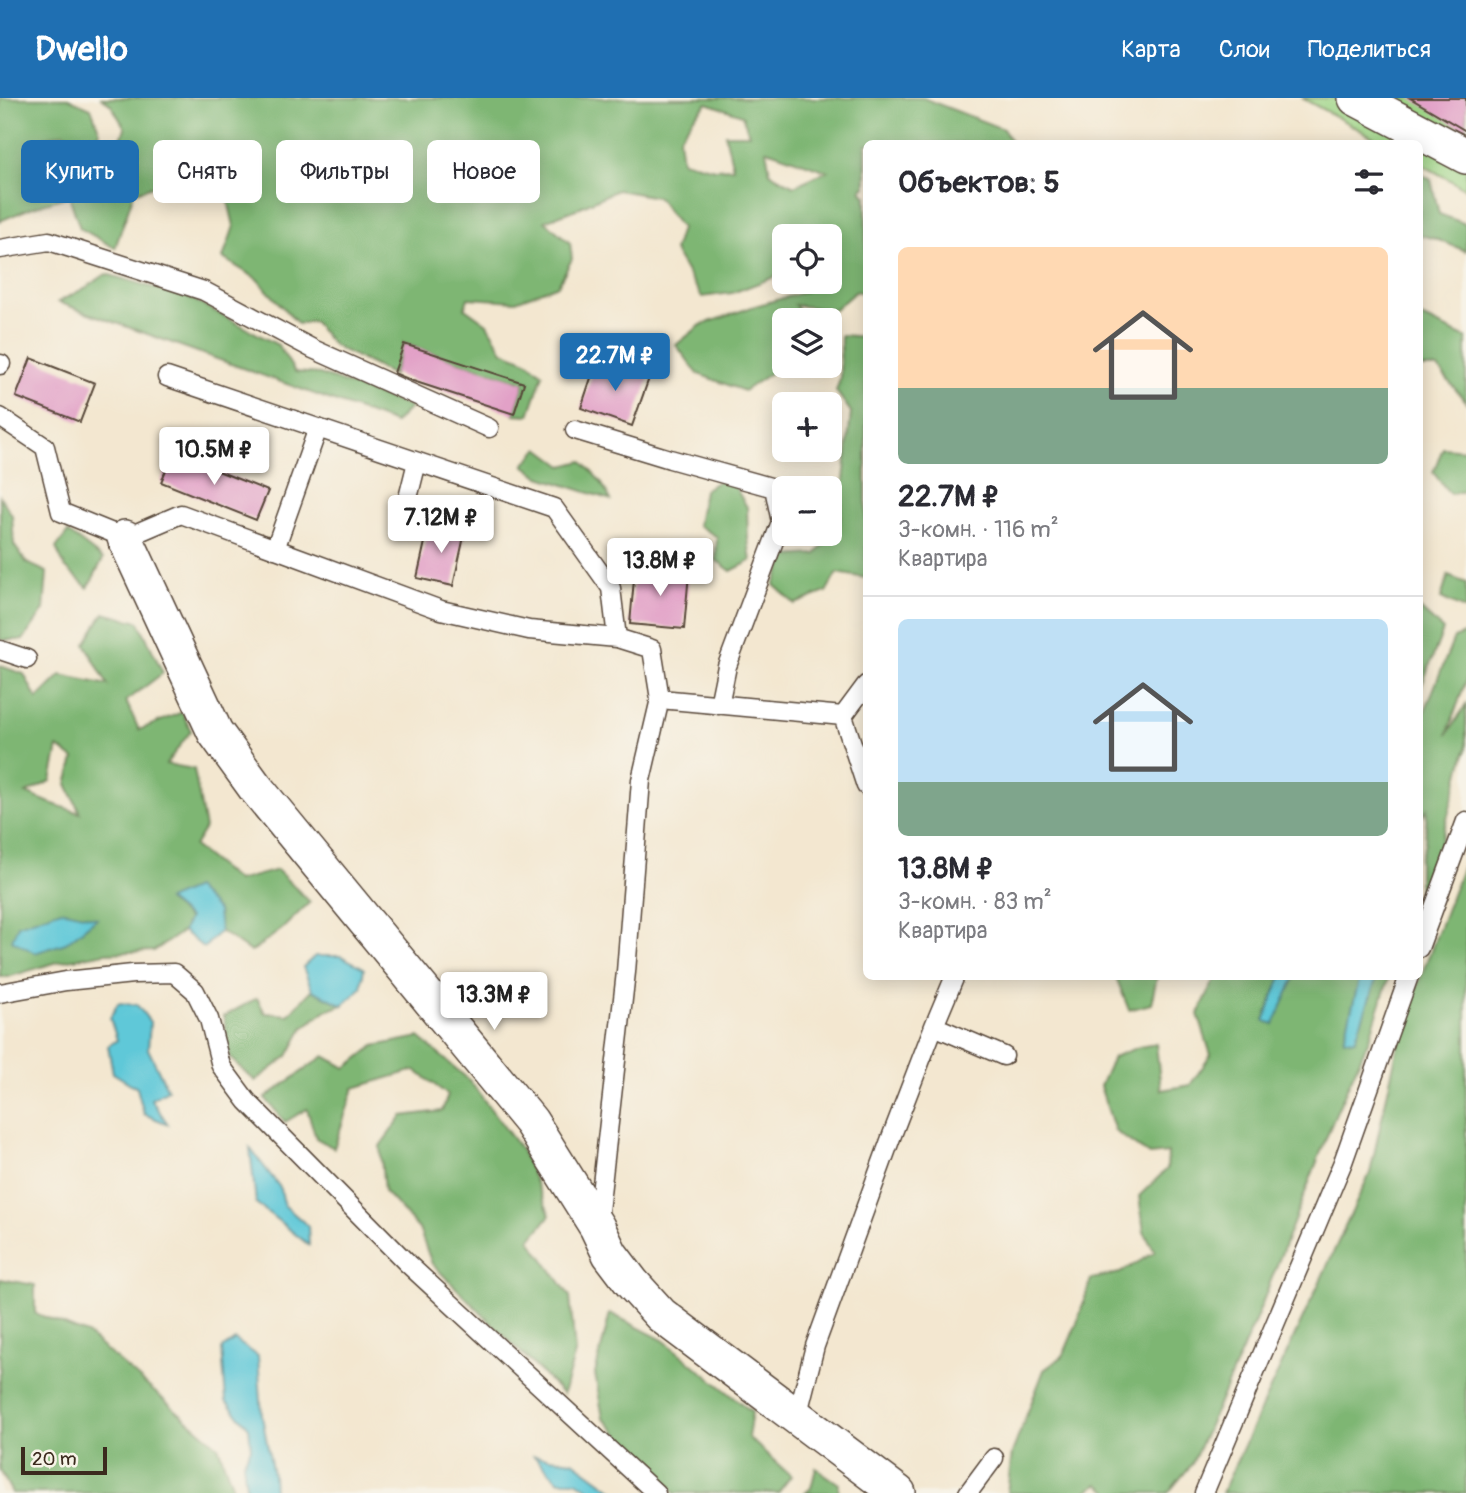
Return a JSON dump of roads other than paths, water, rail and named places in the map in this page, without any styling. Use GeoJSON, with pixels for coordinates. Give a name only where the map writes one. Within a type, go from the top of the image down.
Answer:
{"type":"FeatureCollection","features":[{"type":"Feature","properties":{"kind":"street"},"geometry":{"type":"LineString","coordinates":[[1356,98],[1466,156]]}},
{"type":"Feature","properties":{"kind":"street"},"geometry":{"type":"LineString","coordinates":[[125,538],[215,732],[255,787],[531,1122],[597,1227],[610,1254],[632,1283],[661,1315],[898,1493]]}},
{"type":"Feature","properties":{"kind":"lane"},"geometry":{"type":"LineString","coordinates":[[0,249],[49,241],[204,291],[313,349],[489,428]]}},
{"type":"Feature","properties":{"kind":"lane"},"geometry":{"type":"LineString","coordinates":[[167,377],[554,508],[611,587],[617,638]]}},
{"type":"Feature","properties":{"kind":"lane"},"geometry":{"type":"LineString","coordinates":[[0,417],[46,447],[61,512],[125,538],[181,514],[441,610],[529,630],[617,638],[652,649],[660,699],[641,780],[626,972],[597,1227]]}},
{"type":"Feature","properties":{"kind":"lane"},"geometry":{"type":"LineString","coordinates":[[275,548],[318,428]]}},
{"type":"Feature","properties":{"kind":"lane"},"geometry":{"type":"LineString","coordinates":[[575,430],[774,488],[781,522],[727,666],[719,705]]}},
{"type":"Feature","properties":{"kind":"lane"},"geometry":{"type":"LineString","coordinates":[[400,530],[417,461]]}},
{"type":"Feature","properties":{"kind":"lane"},"geometry":{"type":"LineString","coordinates":[[0,650],[27,659]]}},
{"type":"Feature","properties":{"kind":"lane"},"geometry":{"type":"LineString","coordinates":[[843,716],[863,689]]}},
{"type":"Feature","properties":{"kind":"lane"},"geometry":{"type":"LineString","coordinates":[[660,699],[843,716]]}},
{"type":"Feature","properties":{"kind":"lane"},"geometry":{"type":"LineString","coordinates":[[843,716],[863,777]]}},
{"type":"Feature","properties":{"kind":"lane"},"geometry":{"type":"LineString","coordinates":[[1423,937],[1466,821]]}},
{"type":"Feature","properties":{"kind":"lane"},"geometry":{"type":"LineString","coordinates":[[0,993],[66,981],[174,973],[195,991],[209,1019],[221,1066],[247,1101],[408,1264],[656,1493]]}},
{"type":"Feature","properties":{"kind":"lane"},"geometry":{"type":"LineString","coordinates":[[797,1416],[814,1346],[953,980]]}},
{"type":"Feature","properties":{"kind":"lane"},"geometry":{"type":"LineString","coordinates":[[1204,1493],[1343,1162],[1408,980]]}},
{"type":"Feature","properties":{"kind":"lane"},"geometry":{"type":"LineString","coordinates":[[934,1026],[1004,1056]]}},
{"type":"Feature","properties":{"kind":"lane"},"geometry":{"type":"LineString","coordinates":[[968,1493],[994,1458]]}},
{"type":"Feature","properties":{"kind":"water"},"geometry":{"type":"Polygon","coordinates":[[[195,888],[218,911],[220,931],[204,948],[183,931],[189,918],[167,900],[195,888]]]}},
{"type":"Feature","properties":{"kind":"water"},"geometry":{"type":"Polygon","coordinates":[[[61,910],[97,918],[66,943],[35,953],[12,940],[18,925],[61,910]]]}},
{"type":"Feature","properties":{"kind":"water"},"geometry":{"type":"Polygon","coordinates":[[[315,956],[341,956],[364,968],[361,988],[343,1005],[312,990],[303,967],[315,956]]]}},
{"type":"Feature","properties":{"kind":"water"},"geometry":{"type":"Polygon","coordinates":[[[1280,980],[1294,980],[1274,1024],[1264,1021],[1280,980]]]}},
{"type":"Feature","properties":{"kind":"water"},"geometry":{"type":"Polygon","coordinates":[[[1359,980],[1376,980],[1355,1040],[1344,1039],[1359,980]]]}},
{"type":"Feature","properties":{"kind":"water"},"geometry":{"type":"Polygon","coordinates":[[[118,1003],[137,1005],[150,1022],[148,1049],[168,1090],[151,1099],[168,1124],[144,1114],[137,1088],[113,1073],[108,1046],[117,1040],[110,1018],[118,1003]]]}},
{"type":"Feature","properties":{"kind":"water"},"geometry":{"type":"Polygon","coordinates":[[[250,1148],[281,1189],[284,1205],[308,1226],[309,1245],[256,1203],[250,1148]]]}},
{"type":"Feature","properties":{"kind":"water"},"geometry":{"type":"Polygon","coordinates":[[[235,1340],[258,1356],[262,1416],[274,1493],[247,1493],[243,1463],[251,1448],[249,1427],[226,1401],[222,1349],[235,1340]]]}},
{"type":"Feature","properties":{"kind":"water"},"geometry":{"type":"Polygon","coordinates":[[[534,1456],[573,1461],[617,1493],[595,1493],[576,1481],[559,1481],[534,1456]]]}}]}
